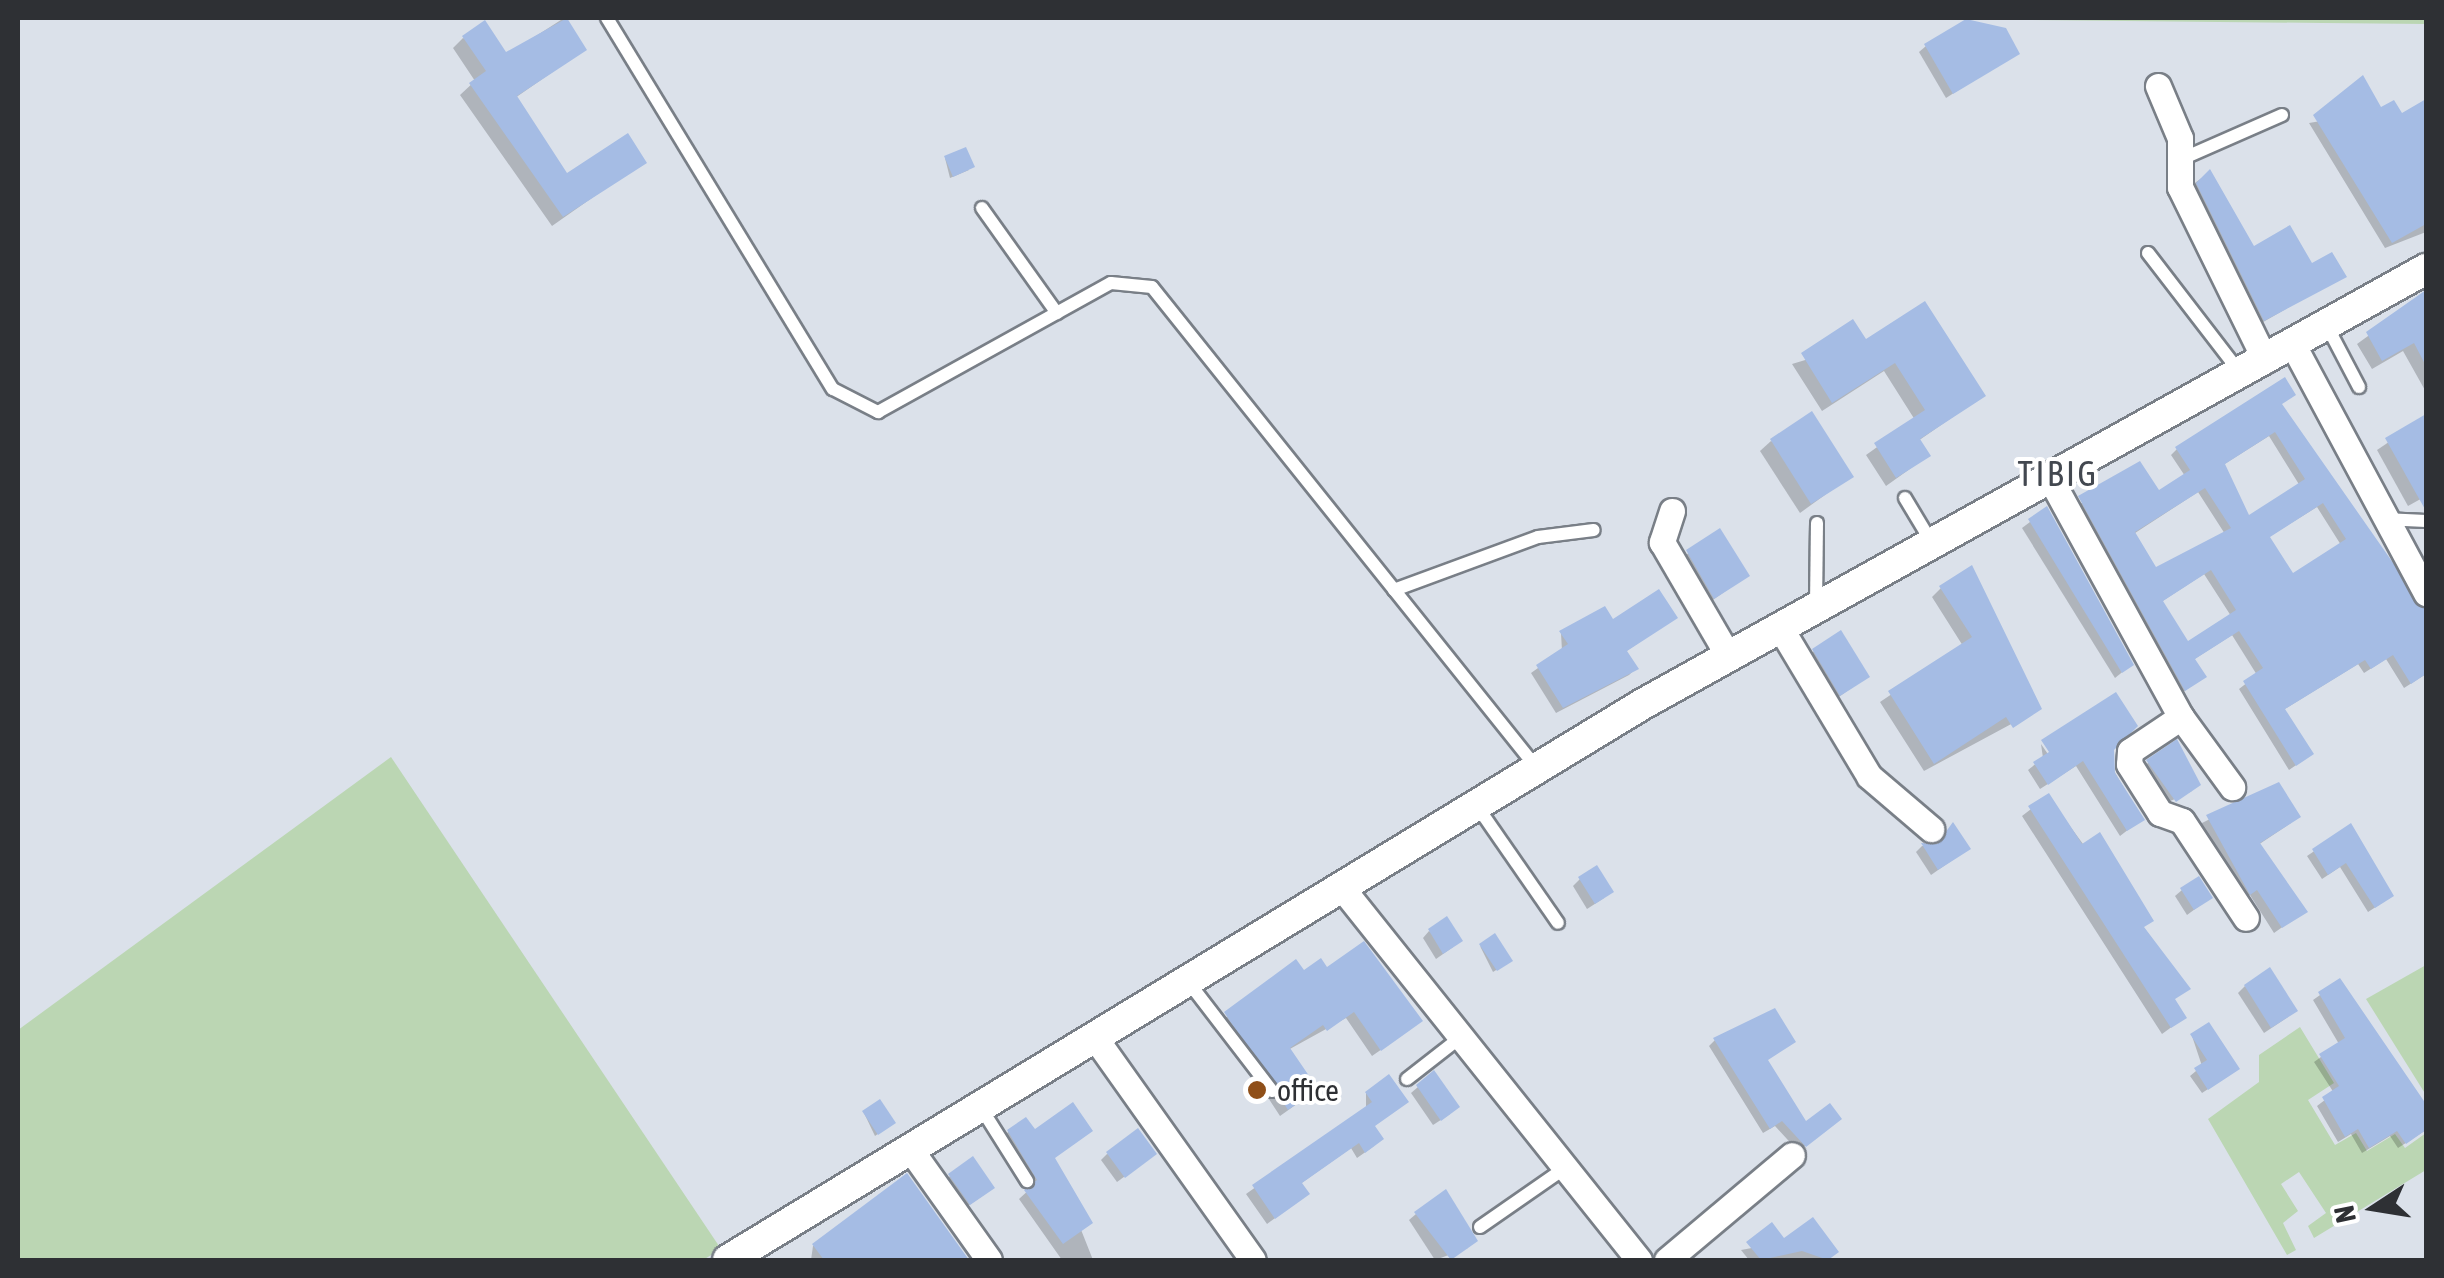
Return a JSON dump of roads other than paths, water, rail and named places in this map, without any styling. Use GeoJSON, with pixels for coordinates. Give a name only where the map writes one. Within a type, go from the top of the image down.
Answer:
{"type":"FeatureCollection","features":[{"type":"Feature","properties":{"kind":"street"},"geometry":{"type":"LineString","coordinates":[[2158,86],[2184,158],[2180,186],[2253,367]]}},
{"type":"Feature","properties":{"kind":"street"},"geometry":{"type":"LineString","coordinates":[[728,1260],[1098,1042],[1536,767],[2426,269]]}},
{"type":"Feature","properties":{"kind":"street"},"geometry":{"type":"LineString","coordinates":[[2292,343],[2380,519],[2426,593]]}},
{"type":"Feature","properties":{"kind":"street"},"geometry":{"type":"LineString","coordinates":[[2051,480],[2181,717],[2232,786]]}},
{"type":"Feature","properties":{"kind":"street"},"geometry":{"type":"LineString","coordinates":[[1672,511],[1662,542],[1730,657]]}},
{"type":"Feature","properties":{"kind":"street"},"geometry":{"type":"LineString","coordinates":[[1781,628],[1869,776],[1931,828]]}},
{"type":"Feature","properties":{"kind":"street"},"geometry":{"type":"LineString","coordinates":[[2181,717],[2127,760],[2160,813],[2182,821],[2246,918]]}},
{"type":"Feature","properties":{"kind":"street"},"geometry":{"type":"LineString","coordinates":[[1342,888],[1639,1260]]}},
{"type":"Feature","properties":{"kind":"street"},"geometry":{"type":"LineString","coordinates":[[1098,1042],[1253,1260]]}},
{"type":"Feature","properties":{"kind":"street"},"geometry":{"type":"LineString","coordinates":[[912,1154],[989,1260]]}},
{"type":"Feature","properties":{"kind":"street"},"geometry":{"type":"LineString","coordinates":[[1666,1260],[1792,1155]]}},
{"type":"Feature","properties":{"kind":"lane"},"geometry":{"type":"LineString","coordinates":[[607,18],[832,389],[878,412],[1111,284],[1152,288],[1536,767]]}},
{"type":"Feature","properties":{"kind":"lane"},"geometry":{"type":"LineString","coordinates":[[2184,158],[2282,115]]}},
{"type":"Feature","properties":{"kind":"lane"},"geometry":{"type":"LineString","coordinates":[[982,208],[1057,313]]}},
{"type":"Feature","properties":{"kind":"lane"},"geometry":{"type":"LineString","coordinates":[[2148,253],[2253,367]]}},
{"type":"Feature","properties":{"kind":"lane"},"geometry":{"type":"LineString","coordinates":[[2326,324],[2359,387]]}},
{"type":"Feature","properties":{"kind":"lane"},"geometry":{"type":"LineString","coordinates":[[1905,498],[1933,545]]}},
{"type":"Feature","properties":{"kind":"lane"},"geometry":{"type":"LineString","coordinates":[[2380,519],[2426,521]]}},
{"type":"Feature","properties":{"kind":"lane"},"geometry":{"type":"LineString","coordinates":[[1816,523],[1817,609]]}},
{"type":"Feature","properties":{"kind":"lane"},"geometry":{"type":"LineString","coordinates":[[1394,590],[1538,537],[1594,530]]}},
{"type":"Feature","properties":{"kind":"lane"},"geometry":{"type":"LineString","coordinates":[[1475,805],[1558,923]]}},
{"type":"Feature","properties":{"kind":"lane"},"geometry":{"type":"LineString","coordinates":[[1190,984],[1272,1091]]}},
{"type":"Feature","properties":{"kind":"lane"},"geometry":{"type":"LineString","coordinates":[[1407,1080],[1461,1037]]}},
{"type":"Feature","properties":{"kind":"lane"},"geometry":{"type":"LineString","coordinates":[[983,1111],[1026,1181]]}},
{"type":"Feature","properties":{"kind":"lane"},"geometry":{"type":"LineString","coordinates":[[1480,1227],[1565,1168]]}},
{"type":"Feature","properties":{"kind":"place","name":"office"},"geometry":{"type":"Point","coordinates":[1257,1090]}},
{"type":"Feature","properties":{"kind":"district","name":"TIBIG"},"geometry":{"type":"Point","coordinates":[2058,473]}}]}
